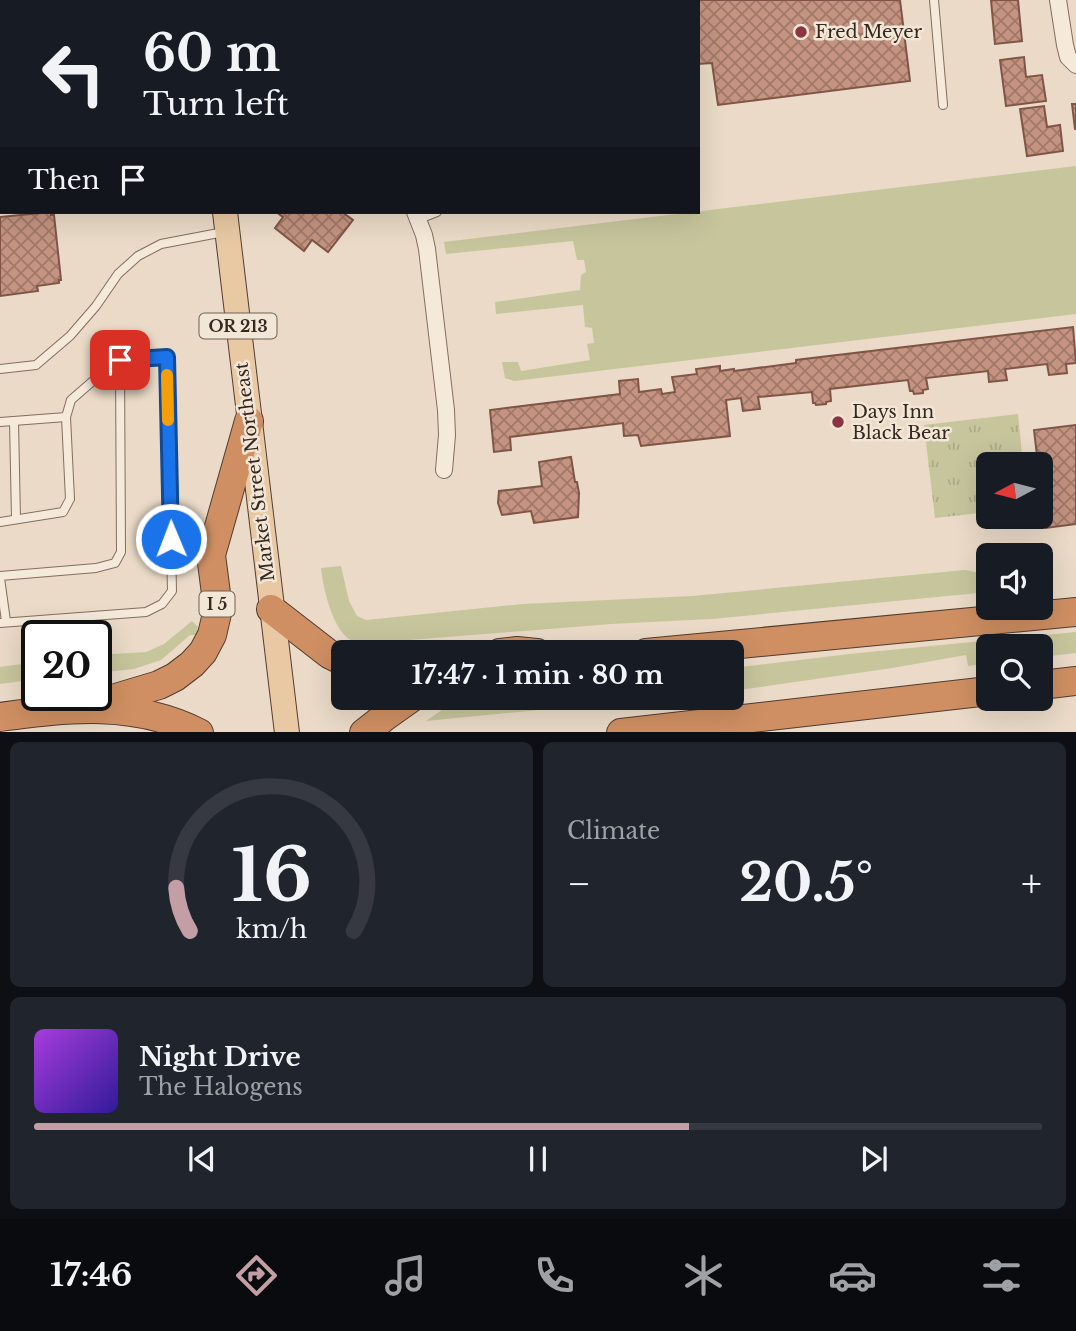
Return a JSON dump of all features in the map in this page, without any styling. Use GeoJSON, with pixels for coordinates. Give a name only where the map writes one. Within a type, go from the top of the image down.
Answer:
{"type":"FeatureCollection","features":[{"type":"Feature","properties":{"kind":"highway","name":"I 5"},"geometry":{"type":"LineString","coordinates":[[112,699],[159,685],[175,677],[203,652],[212,635],[218,609],[211,555],[249,421]]}},
{"type":"Feature","properties":{"kind":"highway"},"geometry":{"type":"LineString","coordinates":[[271,609],[331,655]]}},
{"type":"Feature","properties":{"kind":"highway"},"geometry":{"type":"LineString","coordinates":[[744,644],[1076,612]]}},
{"type":"Feature","properties":{"kind":"highway"},"geometry":{"type":"LineString","coordinates":[[1053,684],[1076,681]]}},
{"type":"Feature","properties":{"kind":"highway"},"geometry":{"type":"LineString","coordinates":[[630,732],[976,692]]}},
{"type":"Feature","properties":{"kind":"highway","name":"I 5"},"geometry":{"type":"LineString","coordinates":[[112,710],[146,713],[182,724],[197,732]]}},
{"type":"Feature","properties":{"kind":"highway"},"geometry":{"type":"LineString","coordinates":[[365,732],[394,710]]}},
{"type":"Feature","properties":{"kind":"highway","name":"I 5"},"geometry":{"type":"LineString","coordinates":[[0,717],[59,711]]}},
{"type":"Feature","properties":{"kind":"main road","name":"Market Street Northeast"},"geometry":{"type":"LineString","coordinates":[[226,222],[287,732]]}},
{"type":"Feature","properties":{"kind":"street"},"geometry":{"type":"LineString","coordinates":[[1058,0],[1068,57],[1076,65]]}},
{"type":"Feature","properties":{"kind":"street"},"geometry":{"type":"LineString","coordinates":[[417,216],[427,250],[446,410],[444,470]]}},
{"type":"Feature","properties":{"kind":"lane"},"geometry":{"type":"LineString","coordinates":[[934,0],[943,105]]}},
{"type":"Feature","properties":{"kind":"lane"},"geometry":{"type":"LineString","coordinates":[[0,369],[36,365],[70,336],[96,306],[118,274],[138,256],[161,244],[226,222]]}},
{"type":"Feature","properties":{"kind":"lane"},"geometry":{"type":"LineString","coordinates":[[0,522],[63,512],[71,499],[66,417],[71,400],[117,360],[167,357],[172,591],[162,604],[146,612],[3,622],[0,577],[96,568],[115,563],[121,552],[120,360]]}},
{"type":"Feature","properties":{"kind":"lane"},"geometry":{"type":"LineString","coordinates":[[0,422],[66,417]]}},
{"type":"Feature","properties":{"kind":"lane"},"geometry":{"type":"LineString","coordinates":[[14,421],[16,519]]}},
{"type":"Feature","properties":{"kind":"green space"},"geometry":{"type":"Polygon","coordinates":[[[1076,166],[1076,314],[514,381],[505,378],[502,362],[518,362],[521,371],[590,360],[587,344],[594,343],[592,328],[585,327],[583,305],[496,314],[495,302],[580,290],[581,275],[586,272],[584,260],[577,260],[573,241],[446,254],[444,242],[677,214],[700,214],[700,211],[1076,166]]]}},
{"type":"Feature","properties":{"kind":"green space"},"geometry":{"type":"Polygon","coordinates":[[[1018,414],[1022,452],[976,452],[976,513],[935,518],[924,425],[1018,414]]]}},
{"type":"Feature","properties":{"kind":"green space"},"geometry":{"type":"Polygon","coordinates":[[[341,566],[349,601],[357,616],[366,620],[523,604],[692,596],[965,570],[976,572],[976,593],[712,619],[409,640],[352,640],[343,633],[333,617],[321,568],[341,566]]]}},
{"type":"Feature","properties":{"kind":"green space"},"geometry":{"type":"Polygon","coordinates":[[[192,621],[199,628],[197,635],[190,635],[161,660],[134,669],[112,671],[112,654],[146,652],[164,644],[192,621]]]}},
{"type":"Feature","properties":{"kind":"green space"},"geometry":{"type":"Polygon","coordinates":[[[1076,632],[1076,653],[1053,656],[1053,634],[1076,632]]]}},
{"type":"Feature","properties":{"kind":"green space"},"geometry":{"type":"Polygon","coordinates":[[[976,642],[976,665],[968,666],[966,655],[744,689],[744,667],[976,642]]]}},
{"type":"Feature","properties":{"kind":"green space"},"geometry":{"type":"Polygon","coordinates":[[[21,664],[21,681],[0,684],[0,667],[21,664]]]}},
{"type":"Feature","properties":{"kind":"green space"},"geometry":{"type":"Polygon","coordinates":[[[442,710],[539,710],[426,721],[442,710]]]}},
{"type":"Feature","properties":{"kind":"building","name":"Fred Meyer"},"geometry":{"type":"Polygon","coordinates":[[[700,0],[900,0],[910,81],[718,105],[712,63],[700,64],[700,0]]]}},
{"type":"Feature","properties":{"kind":"building"},"geometry":{"type":"Polygon","coordinates":[[[991,0],[1018,0],[1022,41],[995,44],[991,0]]]}},
{"type":"Feature","properties":{"kind":"building"},"geometry":{"type":"Polygon","coordinates":[[[1024,57],[1026,77],[1042,75],[1046,101],[1006,106],[1000,60],[1024,57]]]}},
{"type":"Feature","properties":{"kind":"building"},"geometry":{"type":"Polygon","coordinates":[[[1072,104],[1076,104],[1076,129],[1075,129],[1072,104]]]}},
{"type":"Feature","properties":{"kind":"building"},"geometry":{"type":"Polygon","coordinates":[[[1044,106],[1047,127],[1060,125],[1063,151],[1027,156],[1020,109],[1044,106]]]}},
{"type":"Feature","properties":{"kind":"building"},"geometry":{"type":"Polygon","coordinates":[[[279,214],[345,214],[353,220],[328,252],[312,240],[304,251],[275,228],[283,217],[279,214]]]}},
{"type":"Feature","properties":{"kind":"building"},"geometry":{"type":"Polygon","coordinates":[[[54,215],[61,280],[59,283],[37,286],[38,291],[0,296],[0,217],[54,215]]]}},
{"type":"Feature","properties":{"kind":"building"},"geometry":{"type":"Polygon","coordinates":[[[1073,327],[1076,363],[1066,364],[1067,373],[1049,375],[1047,364],[1005,369],[1007,380],[989,382],[988,371],[926,378],[928,389],[914,394],[910,391],[908,380],[830,389],[831,401],[816,405],[813,403],[812,392],[758,397],[760,409],[743,411],[741,398],[726,400],[730,436],[641,446],[638,435],[624,436],[623,423],[510,437],[511,450],[494,452],[490,410],[620,394],[619,381],[638,379],[639,392],[661,389],[662,394],[675,392],[672,377],[697,374],[696,369],[720,366],[720,371],[734,371],[796,363],[796,360],[1073,327]]]}},
{"type":"Feature","properties":{"kind":"building"},"geometry":{"type":"Polygon","coordinates":[[[1076,425],[1076,524],[1054,527],[1054,452],[1037,452],[1034,430],[1076,425]]]}},
{"type":"Feature","properties":{"kind":"building"},"geometry":{"type":"Polygon","coordinates":[[[571,457],[579,493],[578,517],[534,523],[531,511],[502,515],[498,503],[499,491],[542,486],[539,462],[571,457]]]}},
{"type":"Feature","properties":{"kind":"slow traffic"},"geometry":{"type":"LineString","coordinates":[[167,375],[168,420]]}},
{"type":"Feature","properties":{"kind":"place","name":"Fred Meyer"},"geometry":{"type":"Point","coordinates":[801,32]}},
{"type":"Feature","properties":{"kind":"place","name":"Days Inn Black Bear"},"geometry":{"type":"Point","coordinates":[838,422]}},
{"type":"Feature","properties":{"kind":"route"},"geometry":{"type":"LineString","coordinates":[[120,360],[167,357],[171,539]]}}]}
